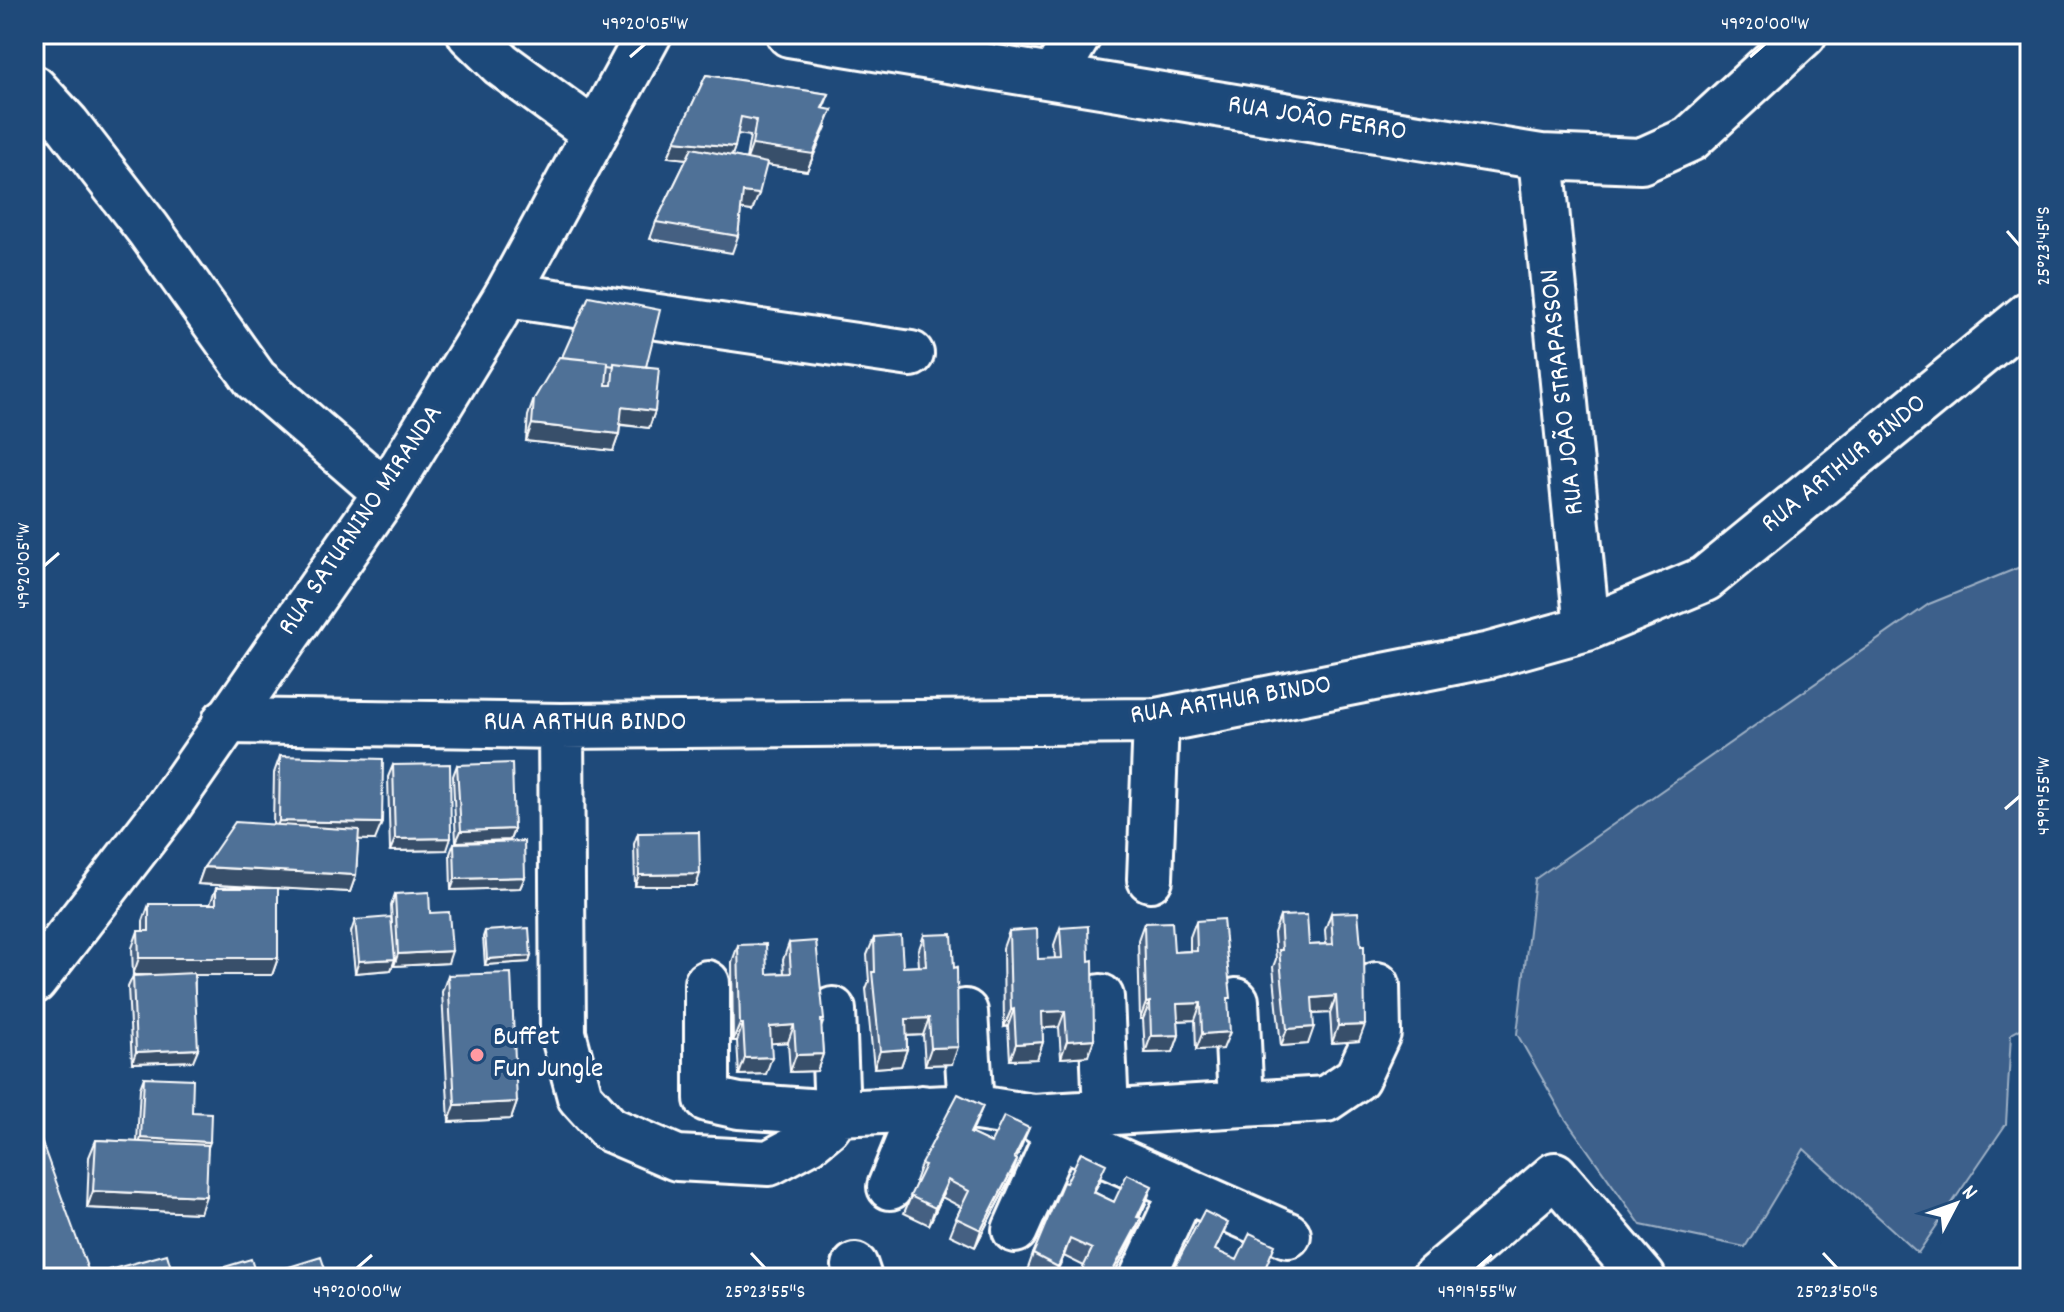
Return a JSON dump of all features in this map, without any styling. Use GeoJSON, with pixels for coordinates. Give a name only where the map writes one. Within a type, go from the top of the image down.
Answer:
{"type":"FeatureCollection","features":[{"type":"Feature","properties":{"kind":"street"},"geometry":{"type":"LineString","coordinates":[[470,34],[501,64],[594,132]]}},
{"type":"Feature","properties":{"kind":"street","name":"RUA SATURNINO MIRANDA"},"geometry":{"type":"LineString","coordinates":[[34,981],[168,807],[386,493],[507,295],[649,34]]}},
{"type":"Feature","properties":{"kind":"street","name":"RUA JOÃO FERRO"},"geometry":{"type":"LineString","coordinates":[[789,34],[1541,157],[1641,161],[1690,139],[1804,34]]}},
{"type":"Feature","properties":{"kind":"street"},"geometry":{"type":"LineString","coordinates":[[1053,77],[1079,34]]}},
{"type":"Feature","properties":{"kind":"street"},"geometry":{"type":"LineString","coordinates":[[34,88],[67,124],[148,229],[255,379],[386,493]]}},
{"type":"Feature","properties":{"kind":"street","name":"RUA JOÃO STRAPASSON"},"geometry":{"type":"LineString","coordinates":[[1541,157],[1587,628]]}},
{"type":"Feature","properties":{"kind":"street"},"geometry":{"type":"LineString","coordinates":[[507,295],[911,354]]}},
{"type":"Feature","properties":{"kind":"street","name":"RUA ARTHUR BINDO"},"geometry":{"type":"LineString","coordinates":[[225,721],[561,726],[1156,721],[1490,655],[1587,628],[1705,579],[2030,313]]}},
{"type":"Feature","properties":{"kind":"street"},"geometry":{"type":"LineString","coordinates":[[1150,879],[1156,721]]}},
{"type":"Feature","properties":{"kind":"street"},"geometry":{"type":"LineString","coordinates":[[561,726],[563,1033],[580,1097],[609,1129],[677,1158],[769,1163],[810,1141],[828,1126],[837,1113],[833,1010]]}},
{"type":"Feature","properties":{"kind":"street"},"geometry":{"type":"LineString","coordinates":[[707,983],[707,1099],[739,1106],[837,1113],[971,1107],[1045,1126],[1288,1235]]}},
{"type":"Feature","properties":{"kind":"street"},"geometry":{"type":"LineString","coordinates":[[1045,1126],[1106,1111],[1326,1099],[1357,1078],[1378,1033],[1377,985]]}},
{"type":"Feature","properties":{"kind":"street"},"geometry":{"type":"LineString","coordinates":[[1101,997],[1106,1111]]}},
{"type":"Feature","properties":{"kind":"street"},"geometry":{"type":"LineString","coordinates":[[1236,1001],[1241,1102]]}},
{"type":"Feature","properties":{"kind":"street"},"geometry":{"type":"LineString","coordinates":[[965,1012],[971,1107]]}},
{"type":"Feature","properties":{"kind":"street"},"geometry":{"type":"LineString","coordinates":[[890,1187],[922,1108]]}},
{"type":"Feature","properties":{"kind":"street"},"geometry":{"type":"LineString","coordinates":[[1015,1230],[1045,1126]]}},
{"type":"Feature","properties":{"kind":"street"},"geometry":{"type":"LineString","coordinates":[[1434,1278],[1555,1175],[1643,1278]]}},
{"type":"Feature","properties":{"kind":"street"},"geometry":{"type":"LineString","coordinates":[[1142,1278],[1183,1190]]}},
{"type":"Feature","properties":{"kind":"shaded area"},"geometry":{"type":"Polygon","coordinates":[[[2030,563],[2030,1024],[2011,1034],[2006,1124],[1918,1253],[1804,1149],[1745,1247],[1641,1225],[1564,1117],[1517,1034],[1535,879],[1929,604],[2030,563]]]}},
{"type":"Feature","properties":{"kind":"building"},"geometry":{"type":"Polygon","coordinates":[[[706,75],[829,94],[822,108],[832,110],[813,154],[752,145],[756,120],[741,117],[735,147],[675,141],[706,75]]]}},
{"type":"Feature","properties":{"kind":"building"},"geometry":{"type":"Polygon","coordinates":[[[692,148],[767,163],[759,194],[743,192],[738,236],[656,222],[692,148]]]}},
{"type":"Feature","properties":{"kind":"building"},"geometry":{"type":"Polygon","coordinates":[[[589,296],[660,310],[646,367],[614,363],[614,366],[608,365],[608,362],[562,357],[589,296]]]}},
{"type":"Feature","properties":{"kind":"building"},"geometry":{"type":"Polygon","coordinates":[[[559,357],[608,362],[606,385],[612,385],[614,363],[659,368],[655,411],[622,407],[619,434],[532,424],[534,399],[559,357]]]}},
{"type":"Feature","properties":{"kind":"building"},"geometry":{"type":"Polygon","coordinates":[[[280,756],[383,759],[382,823],[279,821],[280,756]]]}},
{"type":"Feature","properties":{"kind":"building"},"geometry":{"type":"Polygon","coordinates":[[[512,763],[514,829],[461,831],[457,765],[512,763]]]}},
{"type":"Feature","properties":{"kind":"building"},"geometry":{"type":"Polygon","coordinates":[[[450,764],[451,838],[395,839],[393,765],[450,764]]]}},
{"type":"Feature","properties":{"kind":"building"},"geometry":{"type":"Polygon","coordinates":[[[235,822],[359,830],[356,875],[204,867],[235,822]]]}},
{"type":"Feature","properties":{"kind":"building"},"geometry":{"type":"Polygon","coordinates":[[[699,832],[700,874],[639,875],[638,833],[699,832]]]}},
{"type":"Feature","properties":{"kind":"building"},"geometry":{"type":"Polygon","coordinates":[[[524,841],[525,877],[455,879],[454,843],[524,841]]]}},
{"type":"Feature","properties":{"kind":"building"},"geometry":{"type":"Polygon","coordinates":[[[216,888],[278,888],[278,958],[139,958],[138,931],[149,931],[149,904],[216,904],[216,888]]]}},
{"type":"Feature","properties":{"kind":"building"},"geometry":{"type":"Polygon","coordinates":[[[429,892],[430,913],[449,912],[452,951],[398,954],[395,894],[429,892]]]}},
{"type":"Feature","properties":{"kind":"building"},"geometry":{"type":"Polygon","coordinates":[[[1358,912],[1361,946],[1364,946],[1365,1025],[1338,1026],[1336,996],[1312,998],[1314,1027],[1287,1029],[1279,950],[1282,950],[1280,916],[1307,915],[1309,945],[1333,944],[1331,913],[1358,912]]]}},
{"type":"Feature","properties":{"kind":"building"},"geometry":{"type":"Polygon","coordinates":[[[391,917],[395,959],[359,961],[355,920],[391,917]]]}},
{"type":"Feature","properties":{"kind":"building"},"geometry":{"type":"Polygon","coordinates":[[[1223,919],[1231,998],[1228,998],[1230,1032],[1202,1034],[1201,1003],[1177,1004],[1179,1035],[1151,1036],[1150,1002],[1146,1003],[1144,923],[1172,922],[1174,952],[1197,951],[1196,921],[1223,919]]]}},
{"type":"Feature","properties":{"kind":"building"},"geometry":{"type":"Polygon","coordinates":[[[1088,926],[1089,961],[1093,960],[1094,1039],[1067,1041],[1065,1011],[1042,1012],[1043,1042],[1016,1044],[1014,1009],[1011,1010],[1009,931],[1037,929],[1038,959],[1062,958],[1060,928],[1088,926]]]}},
{"type":"Feature","properties":{"kind":"building"},"geometry":{"type":"Polygon","coordinates":[[[529,928],[531,956],[487,959],[485,931],[529,928]]]}},
{"type":"Feature","properties":{"kind":"building"},"geometry":{"type":"Polygon","coordinates":[[[952,934],[954,968],[957,967],[958,1047],[931,1048],[929,1018],[906,1019],[907,1049],[880,1051],[872,972],[875,972],[874,938],[901,936],[903,967],[926,966],[924,935],[952,934]]]}},
{"type":"Feature","properties":{"kind":"building"},"geometry":{"type":"Polygon","coordinates":[[[816,941],[824,1020],[821,1020],[823,1054],[796,1055],[794,1025],[770,1027],[772,1057],[745,1058],[743,1024],[740,1024],[738,945],[766,944],[767,974],[791,973],[789,943],[816,941]]]}},
{"type":"Feature","properties":{"kind":"building"},"geometry":{"type":"Polygon","coordinates":[[[194,973],[198,1049],[136,1052],[133,976],[194,973]]]}},
{"type":"Feature","properties":{"kind":"building","name":"Buffet Fun Jungle"},"geometry":{"type":"Polygon","coordinates":[[[511,973],[517,1102],[455,1105],[448,975],[511,973]]]}},
{"type":"Feature","properties":{"kind":"building"},"geometry":{"type":"Polygon","coordinates":[[[144,1077],[193,1079],[192,1112],[211,1113],[210,1142],[141,1138],[144,1077]]]}},
{"type":"Feature","properties":{"kind":"building"},"geometry":{"type":"Polygon","coordinates":[[[958,1094],[983,1106],[970,1133],[991,1143],[1004,1116],[1029,1128],[1014,1158],[1017,1160],[981,1230],[956,1218],[969,1191],[948,1180],[935,1208],[910,1196],[925,1165],[921,1164],[958,1094]]]}},
{"type":"Feature","properties":{"kind":"building"},"geometry":{"type":"Polygon","coordinates":[[[38,1132],[91,1278],[34,1278],[34,1134],[38,1132]]]}},
{"type":"Feature","properties":{"kind":"building"},"geometry":{"type":"Polygon","coordinates":[[[96,1140],[208,1145],[206,1196],[93,1191],[96,1140]]]}},
{"type":"Feature","properties":{"kind":"building"},"geometry":{"type":"Polygon","coordinates":[[[1081,1152],[1106,1164],[1093,1192],[1114,1202],[1127,1174],[1152,1186],[1137,1217],[1141,1218],[1109,1278],[1079,1276],[1092,1249],[1070,1239],[1058,1267],[1033,1254],[1063,1182],[1066,1183],[1081,1152]]]}},
{"type":"Feature","properties":{"kind":"building"},"geometry":{"type":"Polygon","coordinates":[[[1204,1211],[1228,1223],[1215,1250],[1237,1260],[1250,1233],[1275,1245],[1261,1278],[1169,1278],[1204,1211]]]}},
{"type":"Feature","properties":{"kind":"building"},"geometry":{"type":"Polygon","coordinates":[[[167,1254],[174,1278],[111,1278],[109,1270],[167,1254]]]}},
{"type":"Feature","properties":{"kind":"building"},"geometry":{"type":"Polygon","coordinates":[[[321,1257],[328,1278],[275,1278],[273,1272],[321,1257]]]}},
{"type":"Feature","properties":{"kind":"building"},"geometry":{"type":"Polygon","coordinates":[[[251,1259],[257,1278],[199,1278],[198,1275],[251,1259]]]}},
{"type":"Feature","properties":{"kind":"place","name":"Buffet Fun Jungle"},"geometry":{"type":"Point","coordinates":[477,1055]}}]}
